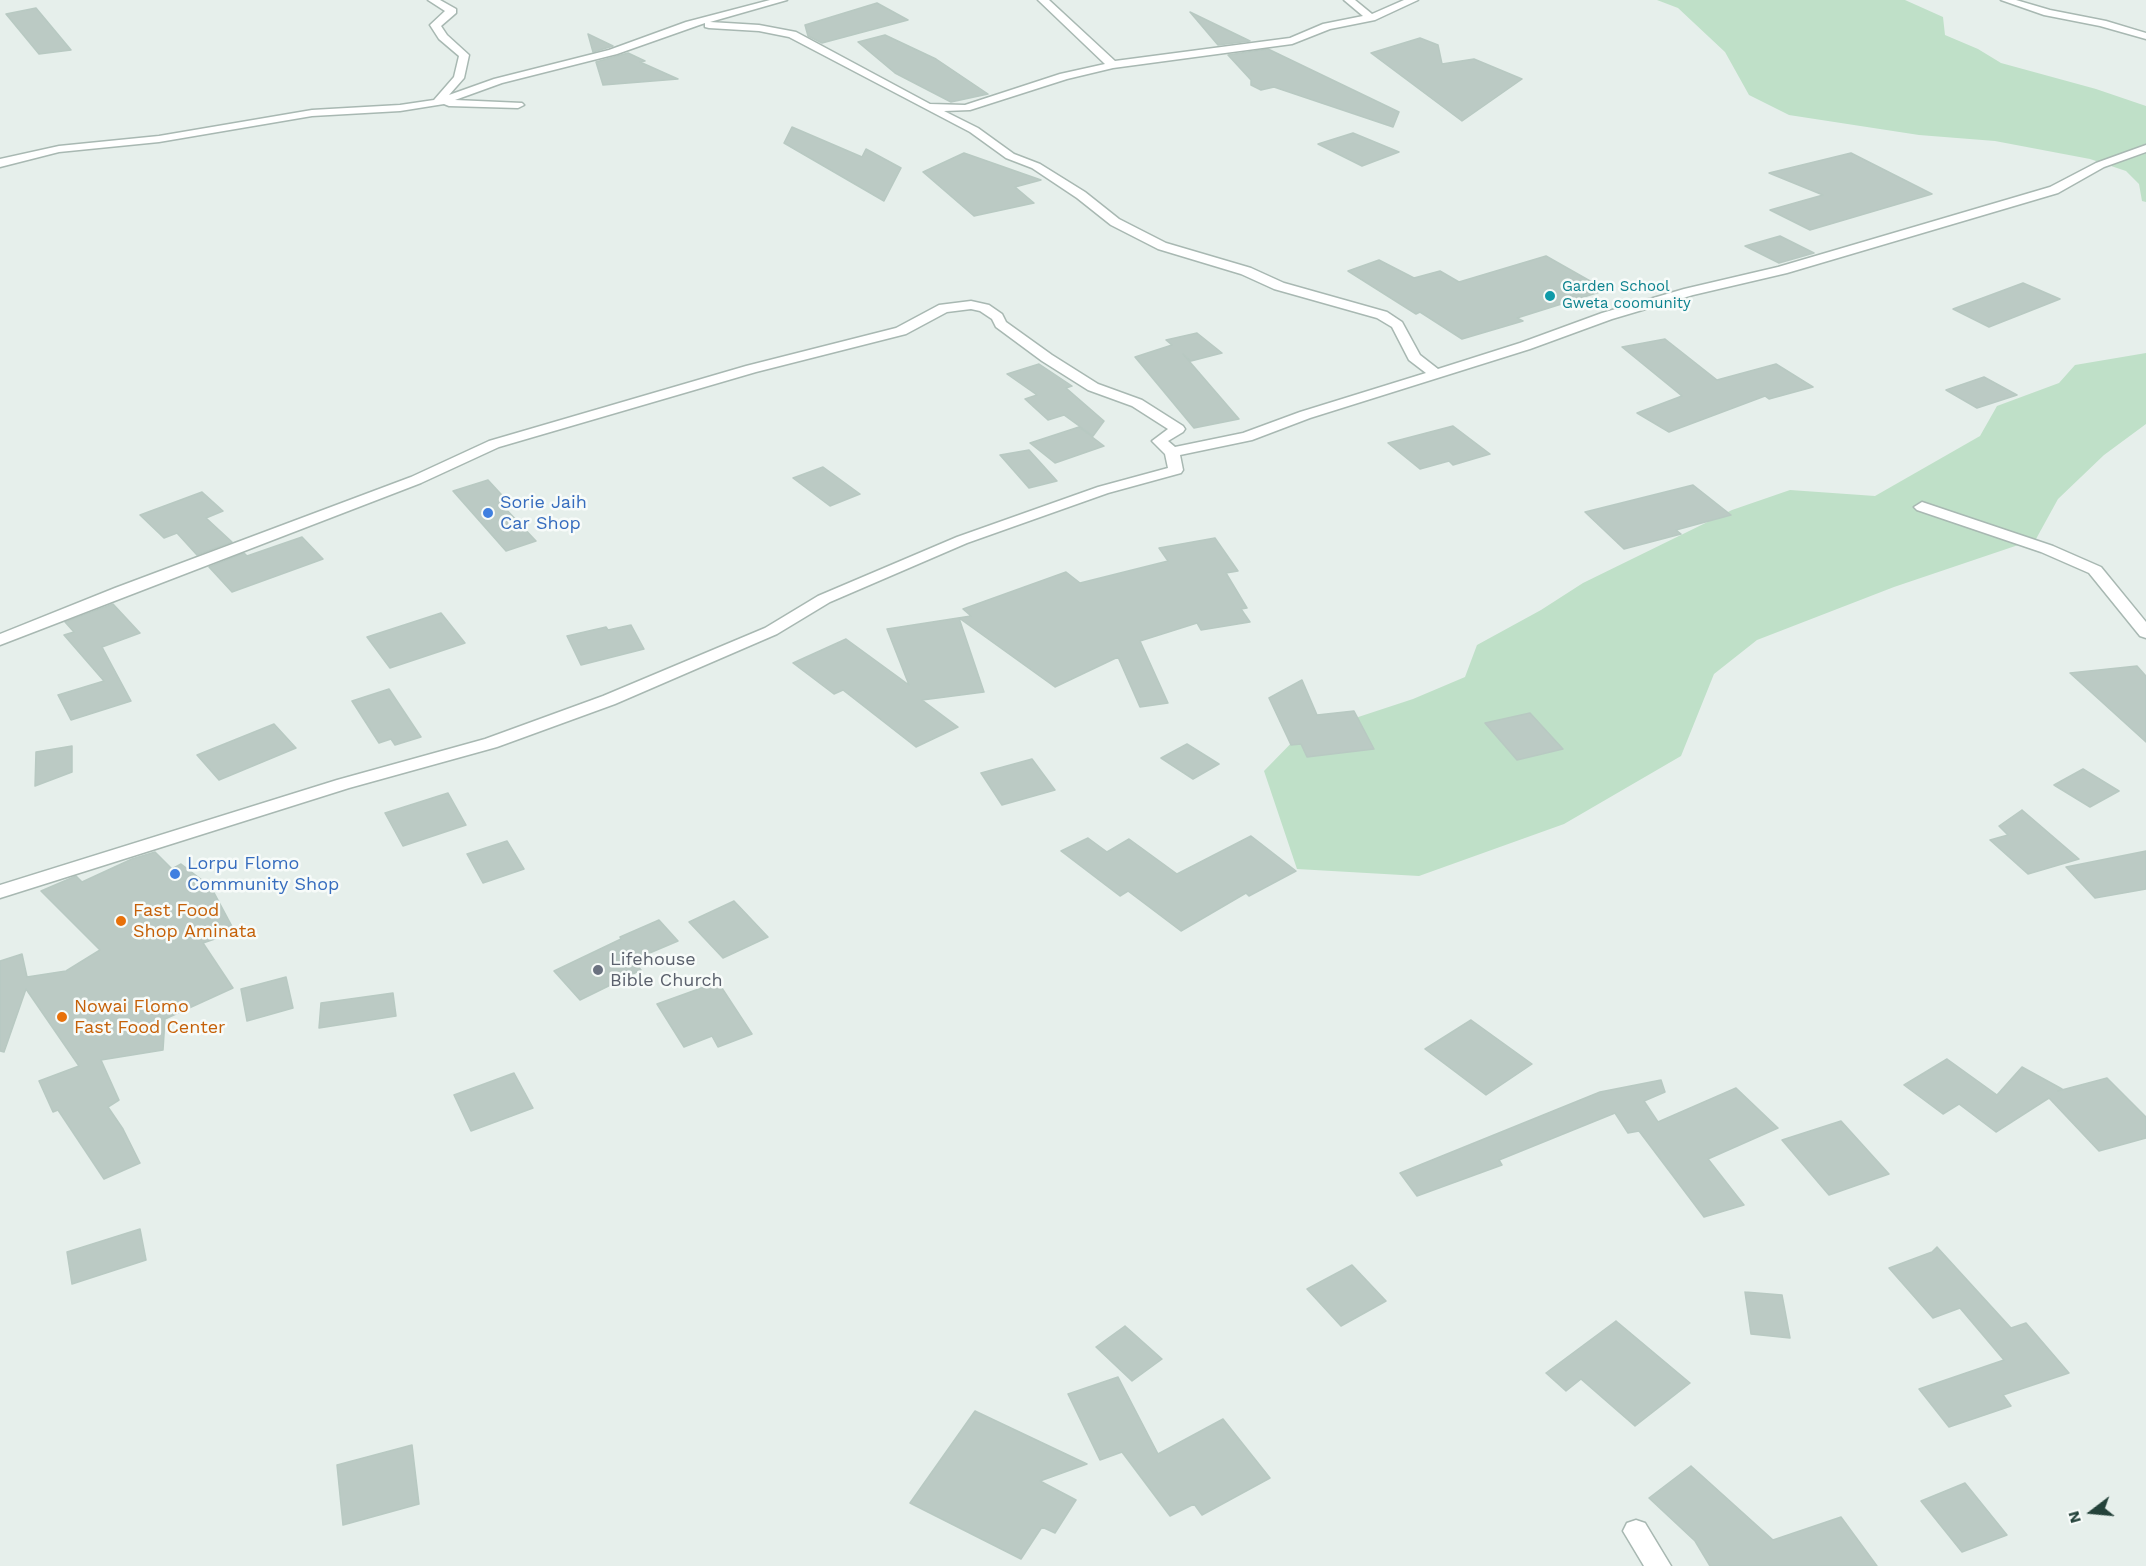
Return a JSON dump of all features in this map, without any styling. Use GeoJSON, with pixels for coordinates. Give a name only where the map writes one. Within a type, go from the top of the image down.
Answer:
{"type":"FeatureCollection","features":[{"type":"Feature","properties":{"kind":"street"},"geometry":{"type":"LineString","coordinates":[[433,0],[452,11],[435,25],[443,37],[464,55],[459,78],[435,103]]}},
{"type":"Feature","properties":{"kind":"street"},"geometry":{"type":"LineString","coordinates":[[435,103],[498,81],[614,52],[690,24],[782,0]]}},
{"type":"Feature","properties":{"kind":"street"},"geometry":{"type":"LineString","coordinates":[[1043,0],[1113,66]]}},
{"type":"Feature","properties":{"kind":"street"},"geometry":{"type":"LineString","coordinates":[[1348,0],[1371,18]]}},
{"type":"Feature","properties":{"kind":"street"},"geometry":{"type":"LineString","coordinates":[[928,107],[966,108],[1064,76],[1113,66],[1292,41],[1327,26],[1371,18],[1413,0]]}},
{"type":"Feature","properties":{"kind":"street"},"geometry":{"type":"LineString","coordinates":[[2006,0],[2048,13],[2093,21],[2146,36]]}},
{"type":"Feature","properties":{"kind":"street"},"geometry":{"type":"LineString","coordinates":[[690,24],[759,28],[792,34],[974,130],[1010,156],[1036,166],[1081,195],[1115,222],[1162,246],[1246,271],[1279,286],[1382,315],[1397,325],[1414,357],[1436,374]]}},
{"type":"Feature","properties":{"kind":"street"},"geometry":{"type":"LineString","coordinates":[[0,163],[59,149],[159,139],[312,113],[400,108],[435,103],[518,105]]}},
{"type":"Feature","properties":{"kind":"street"},"geometry":{"type":"LineString","coordinates":[[1172,452],[1247,437],[1305,415],[1525,346],[1607,316],[1689,292],[1782,270],[2054,190],[2100,165],[2146,148]]}},
{"type":"Feature","properties":{"kind":"street"},"geometry":{"type":"LineString","coordinates":[[0,640],[121,591],[416,480],[494,444],[751,369],[901,331],[944,308],[971,305],[984,308],[1038,352],[1093,387],[1137,403],[1178,429],[1159,441],[1172,452],[1176,470],[1103,490],[962,540],[824,599],[771,631],[609,700],[490,743],[343,784],[0,892]]}},
{"type":"Feature","properties":{"kind":"street"},"geometry":{"type":"LineString","coordinates":[[1922,507],[2047,549],[2096,570],[2146,633]]}},
{"type":"Feature","properties":{"kind":"street"},"geometry":{"type":"LineString","coordinates":[[1635,1531],[1658,1566]]}},
{"type":"Feature","properties":{"kind":"green space"},"geometry":{"type":"Polygon","coordinates":[[[1657,0],[1905,0],[1943,17],[1945,35],[1978,49],[2001,63],[2096,89],[2146,106],[2146,202],[2142,201],[2139,184],[2126,171],[2090,159],[1995,141],[1919,135],[1789,115],[1749,95],[1725,52],[1678,8],[1657,0]]]}},
{"type":"Feature","properties":{"kind":"green space"},"geometry":{"type":"Polygon","coordinates":[[[2146,353],[2146,424],[2104,455],[2058,499],[2036,539],[1894,587],[1757,640],[1714,674],[1681,756],[1564,824],[1419,876],[1297,869],[1264,771],[1304,730],[1340,723],[1413,699],[1465,677],[1477,645],[1541,610],[1583,583],[1732,510],[1790,490],[1875,496],[1980,436],[1997,406],[2059,383],[2075,365],[2146,353]]]}},
{"type":"Feature","properties":{"kind":"building"},"geometry":{"type":"Polygon","coordinates":[[[877,3],[908,20],[822,43],[808,36],[805,25],[877,3]]]}},
{"type":"Feature","properties":{"kind":"building"},"geometry":{"type":"Polygon","coordinates":[[[36,8],[71,50],[39,54],[6,14],[36,8]]]}},
{"type":"Feature","properties":{"kind":"building"},"geometry":{"type":"Polygon","coordinates":[[[1190,12],[1250,41],[1218,45],[1190,12]]]}},
{"type":"Feature","properties":{"kind":"building"},"geometry":{"type":"Polygon","coordinates":[[[588,34],[613,46],[593,52],[588,34]]]}},
{"type":"Feature","properties":{"kind":"building"},"geometry":{"type":"Polygon","coordinates":[[[885,35],[936,59],[988,94],[951,102],[895,73],[858,42],[885,35]]]}},
{"type":"Feature","properties":{"kind":"building"},"geometry":{"type":"Polygon","coordinates":[[[1420,38],[1438,45],[1442,64],[1474,59],[1522,79],[1462,121],[1371,53],[1420,38]]]}},
{"type":"Feature","properties":{"kind":"building"},"geometry":{"type":"Polygon","coordinates":[[[1268,49],[1399,112],[1393,127],[1274,87],[1261,90],[1251,85],[1251,80],[1228,55],[1268,49]]]}},
{"type":"Feature","properties":{"kind":"building"},"geometry":{"type":"Polygon","coordinates":[[[628,53],[645,61],[640,62],[678,79],[603,85],[596,62],[628,53]]]}},
{"type":"Feature","properties":{"kind":"building"},"geometry":{"type":"Polygon","coordinates":[[[792,127],[862,157],[866,149],[901,168],[884,201],[784,143],[792,127]]]}},
{"type":"Feature","properties":{"kind":"building"},"geometry":{"type":"Polygon","coordinates":[[[1353,133],[1399,152],[1362,166],[1318,144],[1353,133]]]}},
{"type":"Feature","properties":{"kind":"building"},"geometry":{"type":"Polygon","coordinates":[[[964,153],[1041,180],[1015,187],[1034,203],[974,216],[923,172],[964,153]]]}},
{"type":"Feature","properties":{"kind":"building"},"geometry":{"type":"Polygon","coordinates":[[[1851,153],[1932,194],[1810,230],[1770,210],[1823,195],[1769,173],[1851,153]]]}},
{"type":"Feature","properties":{"kind":"building"},"geometry":{"type":"Polygon","coordinates":[[[1780,236],[1814,253],[1779,263],[1745,246],[1780,236]]]}},
{"type":"Feature","properties":{"kind":"building"},"geometry":{"type":"Polygon","coordinates":[[[1546,256],[1606,290],[1517,318],[1523,321],[1462,339],[1420,312],[1416,314],[1348,271],[1379,260],[1414,278],[1440,271],[1459,282],[1546,256]]]}},
{"type":"Feature","properties":{"kind":"building"},"geometry":{"type":"Polygon","coordinates":[[[2023,283],[2060,299],[1989,327],[1953,309],[2023,283]]]}},
{"type":"Feature","properties":{"kind":"building"},"geometry":{"type":"Polygon","coordinates":[[[1197,333],[1222,353],[1191,361],[1183,354],[1239,419],[1194,428],[1135,357],[1172,345],[1166,340],[1197,333]]]}},
{"type":"Feature","properties":{"kind":"building"},"geometry":{"type":"Polygon","coordinates":[[[1665,339],[1717,380],[1776,364],[1813,387],[1769,399],[1765,396],[1669,432],[1637,413],[1682,396],[1622,347],[1665,339]]]}},
{"type":"Feature","properties":{"kind":"building"},"geometry":{"type":"Polygon","coordinates":[[[1039,364],[1072,386],[1066,388],[1104,421],[1093,436],[1064,415],[1048,420],[1025,399],[1037,395],[1007,374],[1039,364]]]}},
{"type":"Feature","properties":{"kind":"building"},"geometry":{"type":"Polygon","coordinates":[[[1984,377],[2017,395],[1977,408],[1946,390],[1984,377]]]}},
{"type":"Feature","properties":{"kind":"building"},"geometry":{"type":"Polygon","coordinates":[[[1453,426],[1490,454],[1453,465],[1449,461],[1420,469],[1388,443],[1453,426]]]}},
{"type":"Feature","properties":{"kind":"building"},"geometry":{"type":"Polygon","coordinates":[[[1079,427],[1104,446],[1055,463],[1030,443],[1079,427]]]}},
{"type":"Feature","properties":{"kind":"building"},"geometry":{"type":"Polygon","coordinates":[[[1029,450],[1057,481],[1029,488],[1000,455],[1029,450]]]}},
{"type":"Feature","properties":{"kind":"building"},"geometry":{"type":"Polygon","coordinates":[[[823,467],[860,494],[830,506],[793,478],[823,467]]]}},
{"type":"Feature","properties":{"kind":"building"},"geometry":{"type":"Polygon","coordinates":[[[488,480],[511,505],[504,507],[536,541],[506,551],[453,491],[488,480]]]}},
{"type":"Feature","properties":{"kind":"building"},"geometry":{"type":"Polygon","coordinates":[[[1693,485],[1731,515],[1676,530],[1681,534],[1624,549],[1585,512],[1693,485]]]}},
{"type":"Feature","properties":{"kind":"building"},"geometry":{"type":"Polygon","coordinates":[[[202,492],[223,511],[206,518],[232,542],[197,555],[177,533],[164,538],[140,515],[202,492]]]}},
{"type":"Feature","properties":{"kind":"building"},"geometry":{"type":"Polygon","coordinates":[[[302,537],[323,559],[232,592],[209,567],[244,553],[247,556],[302,537]]]}},
{"type":"Feature","properties":{"kind":"building"},"geometry":{"type":"Polygon","coordinates":[[[1215,538],[1238,571],[1226,573],[1247,608],[1241,609],[1250,622],[1201,630],[1197,623],[1140,641],[1168,703],[1140,707],[1118,657],[1055,687],[959,618],[984,692],[922,700],[958,727],[916,747],[843,690],[834,694],[793,663],[846,639],[909,685],[887,629],[971,616],[963,609],[1066,572],[1080,583],[1168,561],[1159,548],[1215,538]]]}},
{"type":"Feature","properties":{"kind":"building"},"geometry":{"type":"Polygon","coordinates":[[[113,604],[140,633],[102,647],[131,701],[71,720],[58,695],[104,681],[64,635],[74,632],[65,622],[113,604]]]}},
{"type":"Feature","properties":{"kind":"building"},"geometry":{"type":"Polygon","coordinates":[[[441,613],[465,643],[390,668],[367,637],[441,613]]]}},
{"type":"Feature","properties":{"kind":"building"},"geometry":{"type":"Polygon","coordinates":[[[631,625],[644,649],[581,665],[567,636],[606,627],[608,630],[631,625]]]}},
{"type":"Feature","properties":{"kind":"building"},"geometry":{"type":"Polygon","coordinates":[[[2137,666],[2146,676],[2146,742],[2070,673],[2137,666]]]}},
{"type":"Feature","properties":{"kind":"building"},"geometry":{"type":"Polygon","coordinates":[[[1302,680],[1317,715],[1354,711],[1374,749],[1307,757],[1301,744],[1291,745],[1269,698],[1302,680]]]}},
{"type":"Feature","properties":{"kind":"building"},"geometry":{"type":"Polygon","coordinates":[[[389,689],[421,737],[395,745],[391,739],[379,743],[352,701],[389,689]]]}},
{"type":"Feature","properties":{"kind":"building"},"geometry":{"type":"Polygon","coordinates":[[[1530,713],[1563,749],[1517,760],[1485,723],[1530,713]]]}},
{"type":"Feature","properties":{"kind":"building"},"geometry":{"type":"Polygon","coordinates":[[[274,724],[296,748],[219,780],[197,755],[274,724]]]}},
{"type":"Feature","properties":{"kind":"building"},"geometry":{"type":"Polygon","coordinates":[[[1187,744],[1219,764],[1193,779],[1161,758],[1187,744]]]}},
{"type":"Feature","properties":{"kind":"building"},"geometry":{"type":"Polygon","coordinates":[[[72,746],[72,772],[35,786],[36,752],[72,746]]]}},
{"type":"Feature","properties":{"kind":"building"},"geometry":{"type":"Polygon","coordinates":[[[1032,759],[1055,790],[1002,805],[981,773],[1032,759]]]}},
{"type":"Feature","properties":{"kind":"building"},"geometry":{"type":"Polygon","coordinates":[[[2083,769],[2119,791],[2090,807],[2054,785],[2083,769]]]}},
{"type":"Feature","properties":{"kind":"building"},"geometry":{"type":"Polygon","coordinates":[[[448,793],[466,825],[403,846],[385,813],[448,793]]]}},
{"type":"Feature","properties":{"kind":"building"},"geometry":{"type":"Polygon","coordinates":[[[2022,810],[2079,859],[2028,874],[1990,840],[2008,835],[1999,826],[2022,810]]]}},
{"type":"Feature","properties":{"kind":"building"},"geometry":{"type":"Polygon","coordinates":[[[1251,836],[1296,871],[1249,896],[1246,893],[1181,931],[1128,891],[1120,896],[1061,851],[1088,838],[1107,852],[1129,839],[1177,874],[1251,836]]]}},
{"type":"Feature","properties":{"kind":"building"},"geometry":{"type":"Polygon","coordinates":[[[507,841],[524,869],[483,883],[467,854],[507,841]]]}},
{"type":"Feature","properties":{"kind":"building"},"geometry":{"type":"Polygon","coordinates":[[[2146,851],[2146,889],[2095,898],[2066,867],[2146,851]]]}},
{"type":"Feature","properties":{"kind":"building"},"geometry":{"type":"Polygon","coordinates":[[[155,852],[172,869],[181,864],[211,887],[235,932],[203,943],[233,988],[165,1019],[163,1050],[101,1060],[119,1100],[108,1107],[123,1129],[140,1163],[104,1179],[58,1110],[53,1112],[39,1081],[79,1066],[26,989],[4,1052],[0,1051],[0,961],[22,954],[27,977],[66,971],[100,950],[41,891],[76,876],[82,882],[132,859],[155,852]]]}},
{"type":"Feature","properties":{"kind":"building"},"geometry":{"type":"Polygon","coordinates":[[[734,901],[768,937],[723,958],[689,922],[734,901]]]}},
{"type":"Feature","properties":{"kind":"building","name":"Lifehouse Bible Church"},"geometry":{"type":"Polygon","coordinates":[[[659,920],[678,941],[633,960],[641,970],[580,1000],[554,971],[621,939],[620,937],[659,920]]]}},
{"type":"Feature","properties":{"kind":"building"},"geometry":{"type":"Polygon","coordinates":[[[286,977],[293,1008],[247,1021],[241,989],[286,977]]]}},
{"type":"Feature","properties":{"kind":"building"},"geometry":{"type":"Polygon","coordinates":[[[718,982],[752,1034],[718,1047],[712,1036],[684,1047],[657,1004],[718,982]]]}},
{"type":"Feature","properties":{"kind":"building"},"geometry":{"type":"Polygon","coordinates":[[[393,993],[396,1016],[319,1028],[321,1003],[393,993]]]}},
{"type":"Feature","properties":{"kind":"building"},"geometry":{"type":"Polygon","coordinates":[[[1471,1020],[1532,1064],[1486,1095],[1425,1049],[1471,1020]]]}},
{"type":"Feature","properties":{"kind":"building"},"geometry":{"type":"Polygon","coordinates":[[[1947,1059],[1997,1095],[2022,1067],[2062,1089],[2058,1091],[2107,1078],[2146,1117],[2146,1138],[2099,1151],[2049,1098],[1996,1132],[1959,1104],[1943,1114],[1904,1085],[1947,1059]]]}},
{"type":"Feature","properties":{"kind":"building"},"geometry":{"type":"Polygon","coordinates":[[[514,1073],[533,1108],[471,1131],[454,1095],[514,1073]]]}},
{"type":"Feature","properties":{"kind":"building"},"geometry":{"type":"Polygon","coordinates":[[[1661,1080],[1665,1092],[1644,1101],[1658,1122],[1736,1088],[1778,1128],[1708,1159],[1744,1205],[1704,1217],[1639,1131],[1628,1133],[1615,1113],[1499,1160],[1502,1165],[1417,1196],[1400,1173],[1600,1092],[1661,1080]]]}},
{"type":"Feature","properties":{"kind":"building"},"geometry":{"type":"Polygon","coordinates":[[[1841,1121],[1889,1174],[1829,1195],[1782,1140],[1841,1121]]]}},
{"type":"Feature","properties":{"kind":"building"},"geometry":{"type":"Polygon","coordinates":[[[140,1229],[146,1260],[72,1284],[67,1252],[140,1229]]]}},
{"type":"Feature","properties":{"kind":"building"},"geometry":{"type":"Polygon","coordinates":[[[1937,1247],[2011,1328],[2026,1323],[2069,1373],[2003,1395],[2011,1406],[1949,1427],[1919,1389],[2004,1360],[1960,1308],[1933,1318],[1889,1268],[1932,1252],[1937,1247]]]}},
{"type":"Feature","properties":{"kind":"building"},"geometry":{"type":"Polygon","coordinates":[[[1352,1265],[1386,1301],[1341,1326],[1307,1289],[1352,1265]]]}},
{"type":"Feature","properties":{"kind":"building"},"geometry":{"type":"Polygon","coordinates":[[[1745,1292],[1782,1295],[1790,1338],[1751,1334],[1745,1292]]]}},
{"type":"Feature","properties":{"kind":"building"},"geometry":{"type":"Polygon","coordinates":[[[1616,1321],[1690,1383],[1635,1426],[1581,1379],[1566,1391],[1546,1373],[1616,1321]]]}},
{"type":"Feature","properties":{"kind":"building"},"geometry":{"type":"Polygon","coordinates":[[[1125,1326],[1162,1359],[1132,1381],[1096,1347],[1125,1326]]]}},
{"type":"Feature","properties":{"kind":"building"},"geometry":{"type":"Polygon","coordinates":[[[1118,1377],[1158,1454],[1223,1419],[1270,1478],[1202,1515],[1194,1504],[1170,1516],[1122,1452],[1100,1460],[1068,1394],[1118,1377]]]}},
{"type":"Feature","properties":{"kind":"building"},"geometry":{"type":"Polygon","coordinates":[[[975,1411],[1087,1464],[1040,1481],[1076,1500],[1055,1533],[1042,1527],[1021,1559],[910,1503],[975,1411]]]}},
{"type":"Feature","properties":{"kind":"building"},"geometry":{"type":"Polygon","coordinates":[[[412,1445],[419,1504],[343,1525],[337,1465],[412,1445]]]}},
{"type":"Feature","properties":{"kind":"building"},"geometry":{"type":"Polygon","coordinates":[[[1691,1466],[1773,1540],[1841,1517],[1877,1566],[1710,1566],[1695,1541],[1649,1498],[1691,1466]]]}},
{"type":"Feature","properties":{"kind":"building"},"geometry":{"type":"Polygon","coordinates":[[[1965,1483],[2007,1535],[1962,1552],[1921,1501],[1965,1483]]]}},
{"type":"Feature","properties":{"kind":"place","name":"Garden School Gweta coomunity"},"geometry":{"type":"Point","coordinates":[1550,296]}},
{"type":"Feature","properties":{"kind":"place","name":"Sorie Jaih Car Shop"},"geometry":{"type":"Point","coordinates":[488,513]}},
{"type":"Feature","properties":{"kind":"place","name":"Lorpu Flomo Community Shop"},"geometry":{"type":"Point","coordinates":[175,874]}},
{"type":"Feature","properties":{"kind":"place","name":"Fast Food Shop Aminata"},"geometry":{"type":"Point","coordinates":[121,921]}},
{"type":"Feature","properties":{"kind":"place","name":"Lifehouse Bible Church"},"geometry":{"type":"Point","coordinates":[598,970]}},
{"type":"Feature","properties":{"kind":"place","name":"Nowai Flomo Fast Food Center"},"geometry":{"type":"Point","coordinates":[62,1017]}}]}
